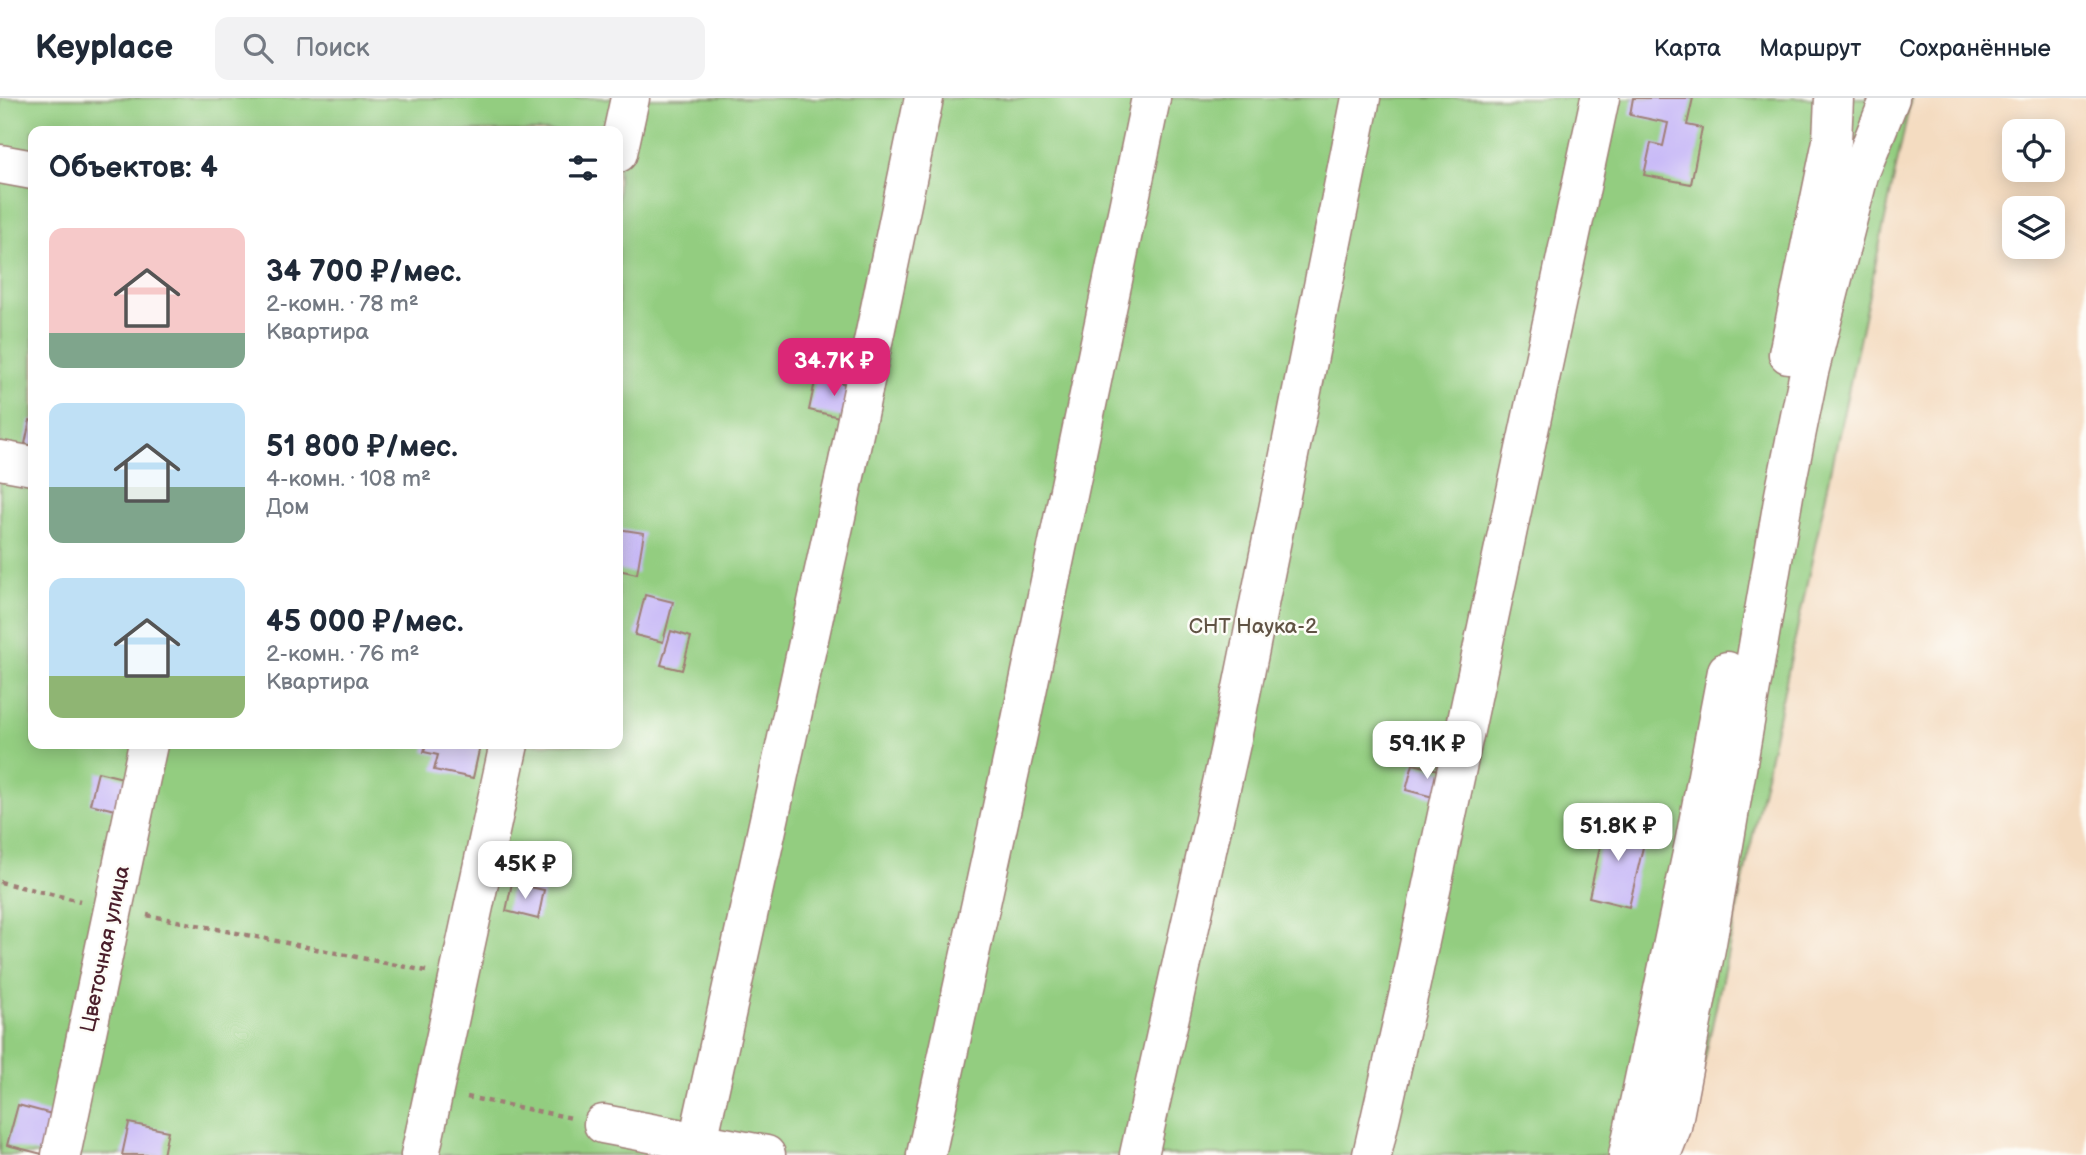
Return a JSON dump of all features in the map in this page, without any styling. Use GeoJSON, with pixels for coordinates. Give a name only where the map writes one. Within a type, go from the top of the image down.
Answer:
{"type":"FeatureCollection","features":[{"type":"Feature","properties":{"kind":"street"},"geometry":{"type":"LineString","coordinates":[[623,128],[629,98]]}},
{"type":"Feature","properties":{"kind":"street"},"geometry":{"type":"LineString","coordinates":[[697,1149],[850,449],[923,98]]}},
{"type":"Feature","properties":{"kind":"street"},"geometry":{"type":"LineString","coordinates":[[926,1155],[1023,711],[1151,98]]}},
{"type":"Feature","properties":{"kind":"street"},"geometry":{"type":"LineString","coordinates":[[1139,1155],[1234,730],[1361,98]]}},
{"type":"Feature","properties":{"kind":"street"},"geometry":{"type":"LineString","coordinates":[[1372,1155],[1600,98]]}},
{"type":"Feature","properties":{"kind":"street"},"geometry":{"type":"LineString","coordinates":[[1628,1155],[1695,839],[1832,141],[1834,98]]}},
{"type":"Feature","properties":{"kind":"street"},"geometry":{"type":"LineString","coordinates":[[1661,1155],[1672,1127],[1677,1101],[1782,509],[1809,372],[1859,175],[1890,98]]}},
{"type":"Feature","properties":{"kind":"street"},"geometry":{"type":"LineString","coordinates":[[0,164],[28,169]]}},
{"type":"Feature","properties":{"kind":"street"},"geometry":{"type":"LineString","coordinates":[[0,460],[28,465]]}},
{"type":"Feature","properties":{"kind":"street","name":"Цветочная улица"},"geometry":{"type":"LineString","coordinates":[[61,1155],[147,749]]}},
{"type":"Feature","properties":{"kind":"street"},"geometry":{"type":"LineString","coordinates":[[420,1155],[508,749]]}},
{"type":"Feature","properties":{"kind":"street"},"geometry":{"type":"LineString","coordinates":[[603,1124],[697,1149],[766,1155]]}},
{"type":"Feature","properties":{"kind":"path"},"geometry":{"type":"LineString","coordinates":[[0,882],[113,908],[458,977]]}},
{"type":"Feature","properties":{"kind":"path"},"geometry":{"type":"LineString","coordinates":[[434,1090],[603,1124]]}},
{"type":"Feature","properties":{"kind":"green space","name":"СНТ Наука-2"},"geometry":{"type":"Polygon","coordinates":[[[0,98],[1911,98],[1700,1082],[1678,1155],[0,1155],[0,98]]]}},
{"type":"Feature","properties":{"kind":"building"},"geometry":{"type":"Polygon","coordinates":[[[1633,98],[1693,98],[1687,125],[1702,128],[1691,184],[1644,175],[1651,143],[1663,146],[1668,123],[1630,115],[1633,98]]]}},
{"type":"Feature","properties":{"kind":"building"},"geometry":{"type":"Polygon","coordinates":[[[816,377],[859,387],[852,420],[809,410],[816,377]]]}},
{"type":"Feature","properties":{"kind":"building"},"geometry":{"type":"Polygon","coordinates":[[[623,530],[644,533],[637,574],[623,571],[623,530]]]}},
{"type":"Feature","properties":{"kind":"building"},"geometry":{"type":"Polygon","coordinates":[[[645,595],[673,602],[663,642],[635,635],[645,595]]]}},
{"type":"Feature","properties":{"kind":"building"},"geometry":{"type":"Polygon","coordinates":[[[671,631],[691,637],[682,670],[661,665],[671,631]]]}},
{"type":"Feature","properties":{"kind":"building"},"geometry":{"type":"Polygon","coordinates":[[[425,749],[479,749],[473,778],[434,770],[438,755],[424,752],[425,749]]]}},
{"type":"Feature","properties":{"kind":"building"},"geometry":{"type":"Polygon","coordinates":[[[1413,764],[1447,772],[1441,799],[1406,790],[1413,764]]]}},
{"type":"Feature","properties":{"kind":"building"},"geometry":{"type":"Polygon","coordinates":[[[98,772],[131,780],[123,812],[90,804],[98,772]]]}},
{"type":"Feature","properties":{"kind":"building"},"geometry":{"type":"Polygon","coordinates":[[[1606,820],[1647,830],[1629,907],[1589,897],[1606,820]]]}},
{"type":"Feature","properties":{"kind":"building"},"geometry":{"type":"Polygon","coordinates":[[[512,883],[544,890],[538,919],[506,911],[512,883]]]}},
{"type":"Feature","properties":{"kind":"building"},"geometry":{"type":"Polygon","coordinates":[[[18,1105],[63,1117],[46,1155],[7,1145],[18,1105]]]}},
{"type":"Feature","properties":{"kind":"building"},"geometry":{"type":"Polygon","coordinates":[[[129,1123],[168,1131],[163,1155],[122,1155],[129,1123]]]}}]}
